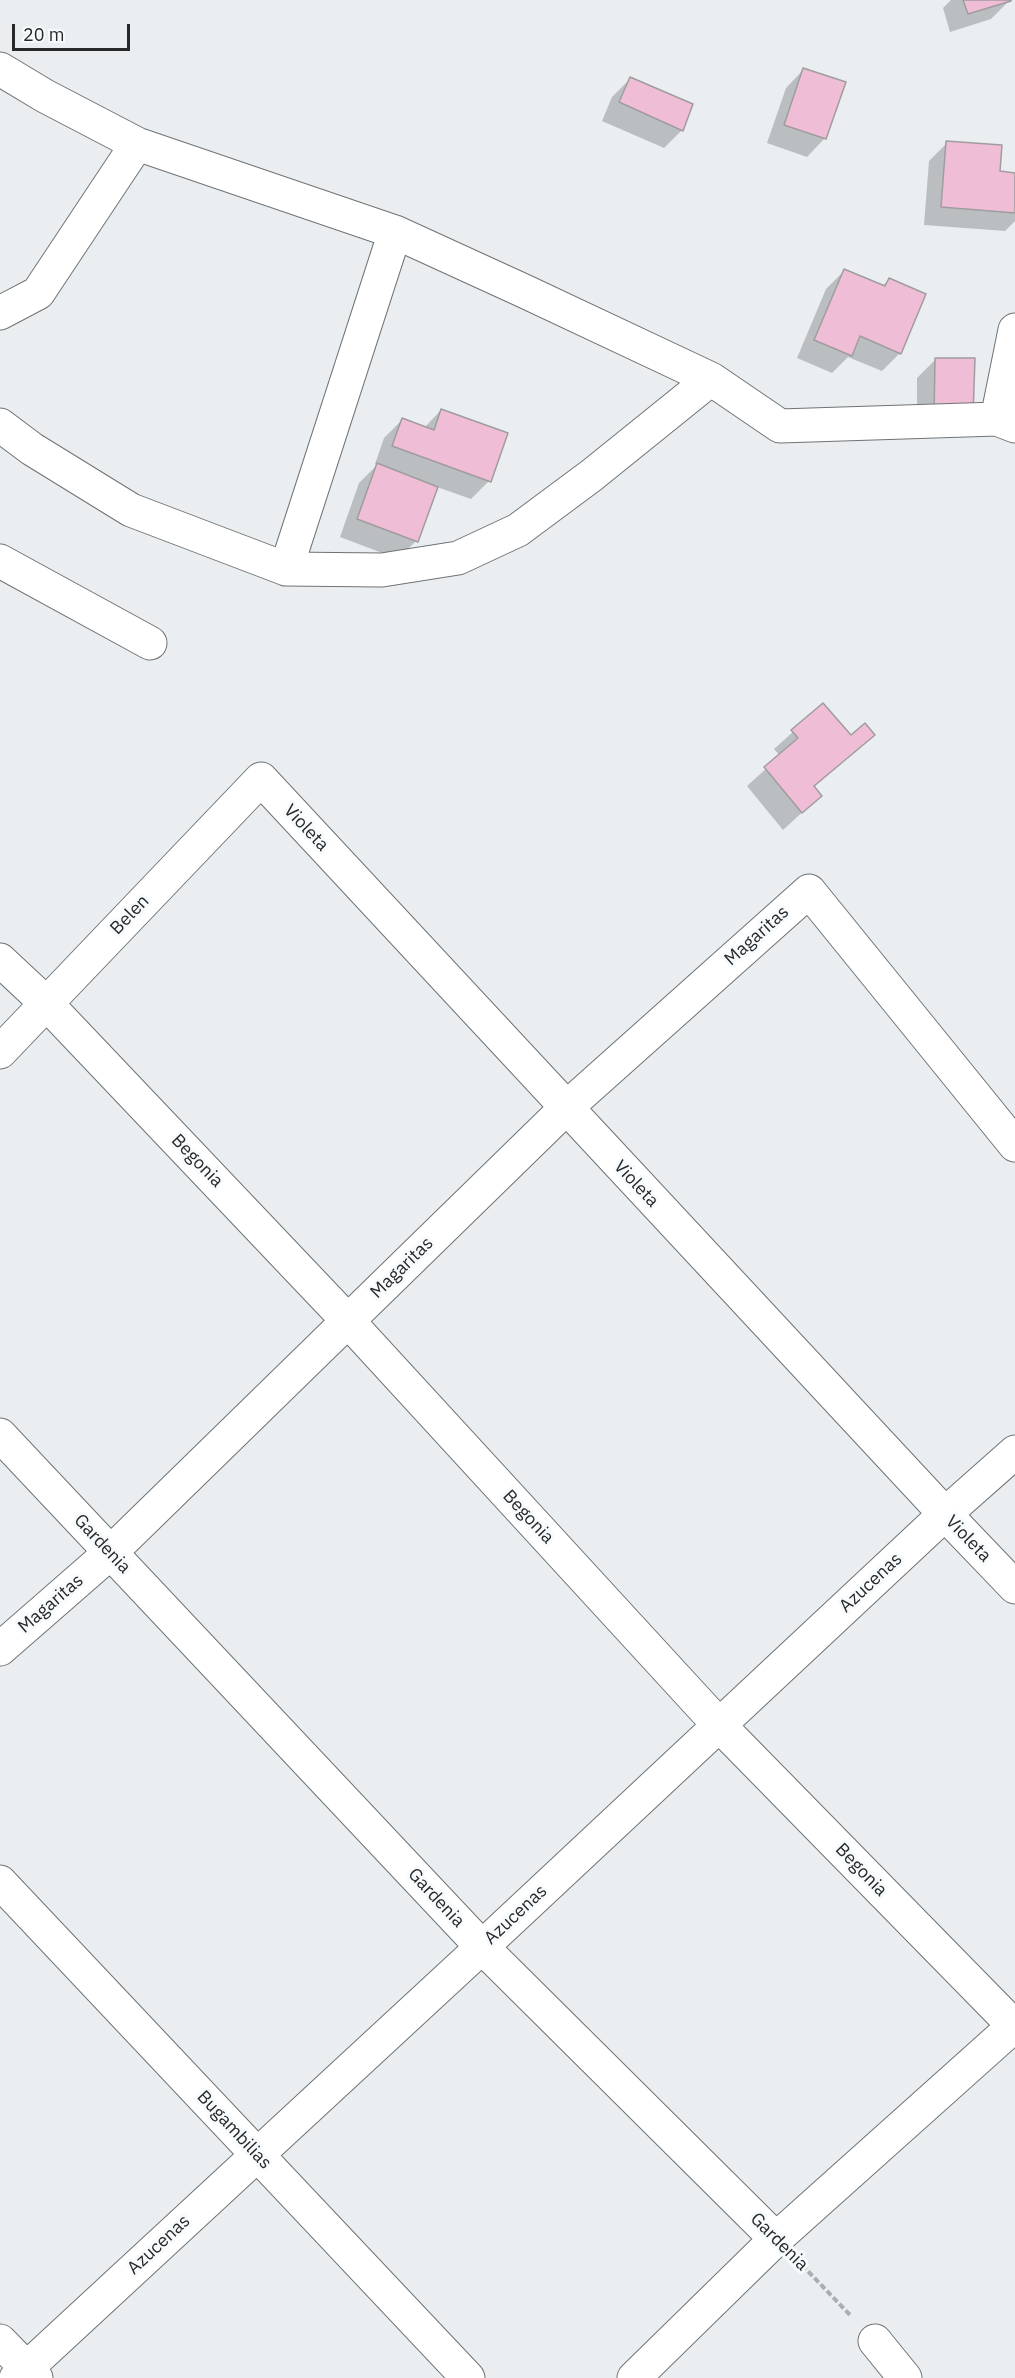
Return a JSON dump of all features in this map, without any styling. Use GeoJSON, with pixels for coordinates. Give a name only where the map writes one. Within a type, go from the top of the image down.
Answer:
{"type":"FeatureCollection","features":[{"type":"Feature","properties":{"kind":"street"},"geometry":{"type":"LineString","coordinates":[[0,69],[45,96],[138,144],[395,232],[711,379],[780,426],[1006,423],[1015,330]]}},
{"type":"Feature","properties":{"kind":"street"},"geometry":{"type":"LineString","coordinates":[[0,313],[38,293],[138,144]]}},
{"type":"Feature","properties":{"kind":"street"},"geometry":{"type":"LineString","coordinates":[[285,569],[395,232]]}},
{"type":"Feature","properties":{"kind":"street"},"geometry":{"type":"LineString","coordinates":[[0,425],[33,449],[131,510],[285,569],[382,570],[458,558],[518,530],[592,475],[711,379]]}},
{"type":"Feature","properties":{"kind":"street"},"geometry":{"type":"LineString","coordinates":[[0,561],[150,643]]}},
{"type":"Feature","properties":{"kind":"street","name":"Belen"},"geometry":{"type":"LineString","coordinates":[[0,1052],[261,779]]}},
{"type":"Feature","properties":{"kind":"street","name":"Violeta"},"geometry":{"type":"LineString","coordinates":[[261,779],[945,1515],[1015,1587]]}},
{"type":"Feature","properties":{"kind":"street","name":"Magaritas"},"geometry":{"type":"LineString","coordinates":[[0,1649],[110,1553],[566,1108],[808,891],[1015,1145]]}},
{"type":"Feature","properties":{"kind":"street","name":"Begonia"},"geometry":{"type":"LineString","coordinates":[[0,960],[46,1003],[348,1321],[719,1725],[1015,2026]]}},
{"type":"Feature","properties":{"kind":"street","name":"Gardenia"},"geometry":{"type":"LineString","coordinates":[[0,1435],[482,1947],[776,2239]]}},
{"type":"Feature","properties":{"kind":"street","name":"Azucenas"},"geometry":{"type":"LineString","coordinates":[[26,2374],[257,2155],[1015,1452]]}},
{"type":"Feature","properties":{"kind":"street","name":"Bugambilias"},"geometry":{"type":"LineString","coordinates":[[0,1882],[468,2378]]}},
{"type":"Feature","properties":{"kind":"street"},"geometry":{"type":"LineString","coordinates":[[634,2378],[776,2239],[1015,2026]]}},
{"type":"Feature","properties":{"kind":"street"},"geometry":{"type":"LineString","coordinates":[[0,2341],[26,2374]]}},
{"type":"Feature","properties":{"kind":"street"},"geometry":{"type":"LineString","coordinates":[[875,2341],[905,2378]]}},
{"type":"Feature","properties":{"kind":"path","name":"Gardenia"},"geometry":{"type":"LineString","coordinates":[[776,2239],[875,2341]]}},
{"type":"Feature","properties":{"kind":"building"},"geometry":{"type":"Polygon","coordinates":[[[963,0],[1011,0],[1011,1],[968,14],[963,0]]]}},
{"type":"Feature","properties":{"kind":"building"},"geometry":{"type":"Polygon","coordinates":[[[803,68],[846,82],[826,139],[784,125],[803,68]]]}},
{"type":"Feature","properties":{"kind":"building"},"geometry":{"type":"Polygon","coordinates":[[[630,77],[693,104],[683,131],[619,102],[630,77]]]}},
{"type":"Feature","properties":{"kind":"building"},"geometry":{"type":"Polygon","coordinates":[[[946,141],[1002,145],[1000,171],[1015,173],[1015,213],[941,207],[946,141]]]}},
{"type":"Feature","properties":{"kind":"building"},"geometry":{"type":"Polygon","coordinates":[[[844,269],[885,286],[889,278],[926,294],[901,354],[860,336],[852,356],[814,340],[844,269]]]}},
{"type":"Feature","properties":{"kind":"building"},"geometry":{"type":"Polygon","coordinates":[[[935,358],[975,358],[973,416],[934,416],[935,358]]]}},
{"type":"Feature","properties":{"kind":"building"},"geometry":{"type":"Polygon","coordinates":[[[441,409],[508,433],[491,482],[392,446],[402,418],[434,430],[441,409]]]}},
{"type":"Feature","properties":{"kind":"building"},"geometry":{"type":"Polygon","coordinates":[[[377,463],[438,487],[418,542],[357,519],[377,463]]]}},
{"type":"Feature","properties":{"kind":"building"},"geometry":{"type":"Polygon","coordinates":[[[823,703],[851,735],[865,723],[875,735],[814,786],[822,796],[802,813],[764,767],[798,738],[791,730],[823,703]]]}}]}
